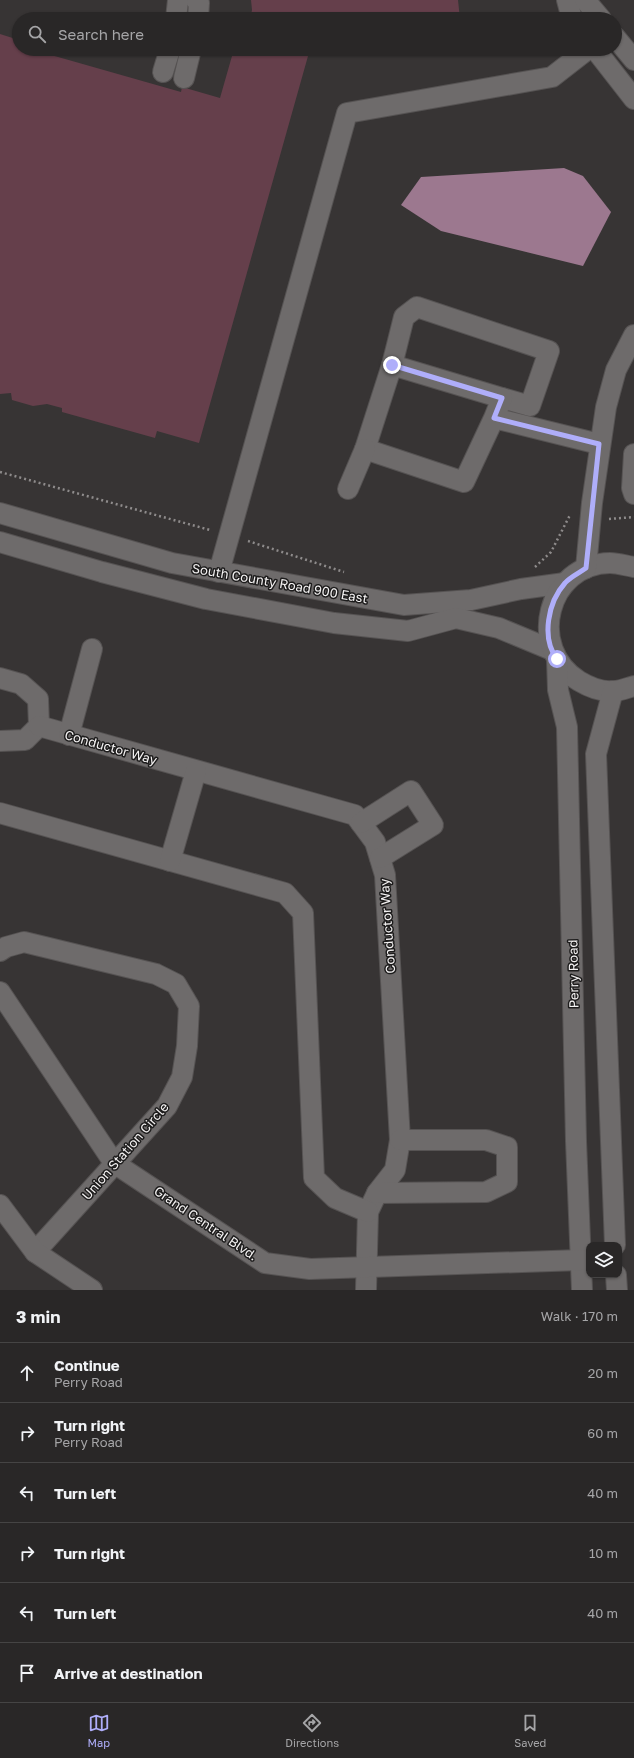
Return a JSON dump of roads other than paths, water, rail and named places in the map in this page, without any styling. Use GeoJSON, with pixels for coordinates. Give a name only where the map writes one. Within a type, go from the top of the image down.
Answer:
{"type":"FeatureCollection","features":[{"type":"Feature","properties":{"kind":"street"},"geometry":{"type":"LineString","coordinates":[[177,12],[178,0]]}},
{"type":"Feature","properties":{"kind":"street"},"geometry":{"type":"LineString","coordinates":[[196,0],[199,4],[198,12]]}},
{"type":"Feature","properties":{"kind":"street"},"geometry":{"type":"LineString","coordinates":[[567,0],[570,12]]}},
{"type":"Feature","properties":{"kind":"street"},"geometry":{"type":"LineString","coordinates":[[586,0],[595,12]]}},
{"type":"Feature","properties":{"kind":"street"},"geometry":{"type":"LineString","coordinates":[[622,45],[634,60]]}},
{"type":"Feature","properties":{"kind":"street"},"geometry":{"type":"LineString","coordinates":[[163,72],[168,56]]}},
{"type":"Feature","properties":{"kind":"street"},"geometry":{"type":"LineString","coordinates":[[184,78],[190,56]]}},
{"type":"Feature","properties":{"kind":"street"},"geometry":{"type":"LineString","coordinates":[[219,572],[348,112],[552,77],[579,56]]}},
{"type":"Feature","properties":{"kind":"street"},"geometry":{"type":"LineString","coordinates":[[601,56],[634,98]]}},
{"type":"Feature","properties":{"kind":"street"},"geometry":{"type":"LineString","coordinates":[[348,489],[365,449],[392,365],[404,317],[417,307],[549,351],[530,406],[392,365]]}},
{"type":"Feature","properties":{"kind":"street"},"geometry":{"type":"LineString","coordinates":[[586,568],[599,444],[606,407],[616,370],[634,335]]}},
{"type":"Feature","properties":{"kind":"street"},"geometry":{"type":"LineString","coordinates":[[365,449],[464,482],[502,398]]}},
{"type":"Feature","properties":{"kind":"street"},"geometry":{"type":"LineString","coordinates":[[494,418],[599,444]]}},
{"type":"Feature","properties":{"kind":"street"},"geometry":{"type":"LineString","coordinates":[[634,454],[632,488],[634,494]]}},
{"type":"Feature","properties":{"kind":"street","name":"South County Road 900 East"},"geometry":{"type":"LineString","coordinates":[[0,513],[172,564],[404,605],[471,600],[521,589],[565,583]]}},
{"type":"Feature","properties":{"kind":"street","name":"South County Road 900 East"},"geometry":{"type":"LineString","coordinates":[[0,542],[102,572],[206,599],[334,623],[408,630],[456,618],[499,628],[555,655]]}},
{"type":"Feature","properties":{"kind":"street","name":"Perry Road"},"geometry":{"type":"LineString","coordinates":[[582,1290],[576,1141],[567,727],[558,690],[555,655],[547,630],[551,604],[565,583],[586,568],[610,563],[634,567]]}},
{"type":"Feature","properties":{"kind":"street"},"geometry":{"type":"LineString","coordinates":[[68,734],[92,649]]}},
{"type":"Feature","properties":{"kind":"street","name":"Perry Road"},"geometry":{"type":"LineString","coordinates":[[555,655],[568,674],[589,687],[627,689],[596,754],[615,1242]]}},
{"type":"Feature","properties":{"kind":"street"},"geometry":{"type":"LineString","coordinates":[[0,678],[21,684],[38,699],[39,726],[24,740],[0,741]]}},
{"type":"Feature","properties":{"kind":"street","name":"Conductor Way"},"geometry":{"type":"LineString","coordinates":[[39,726],[355,815],[375,842],[385,875],[400,1140],[394,1170],[377,1193],[368,1212],[368,1268],[366,1290]]}},
{"type":"Feature","properties":{"kind":"street"},"geometry":{"type":"LineString","coordinates":[[170,861],[196,770]]}},
{"type":"Feature","properties":{"kind":"street"},"geometry":{"type":"LineString","coordinates":[[361,823],[411,791],[433,824],[380,858]]}},
{"type":"Feature","properties":{"kind":"street"},"geometry":{"type":"LineString","coordinates":[[0,813],[285,893],[303,913],[314,1178],[335,1198],[368,1212]]}},
{"type":"Feature","properties":{"kind":"street","name":"Union Station Circle"},"geometry":{"type":"LineString","coordinates":[[0,951],[6,947],[24,942],[156,974],[176,984],[189,1006],[187,1046],[182,1077],[167,1106],[35,1252]]}},
{"type":"Feature","properties":{"kind":"street","name":"Grand Central Blvd."},"geometry":{"type":"LineString","coordinates":[[0,992],[114,1163],[265,1263],[310,1269],[580,1260]]}},
{"type":"Feature","properties":{"kind":"street"},"geometry":{"type":"LineString","coordinates":[[377,1193],[486,1192],[507,1182],[507,1147],[486,1140],[400,1140]]}},
{"type":"Feature","properties":{"kind":"street"},"geometry":{"type":"LineString","coordinates":[[0,1205],[35,1252],[92,1290]]}},
{"type":"Feature","properties":{"kind":"street"},"geometry":{"type":"LineString","coordinates":[[616,1278],[617,1290]]}}]}
